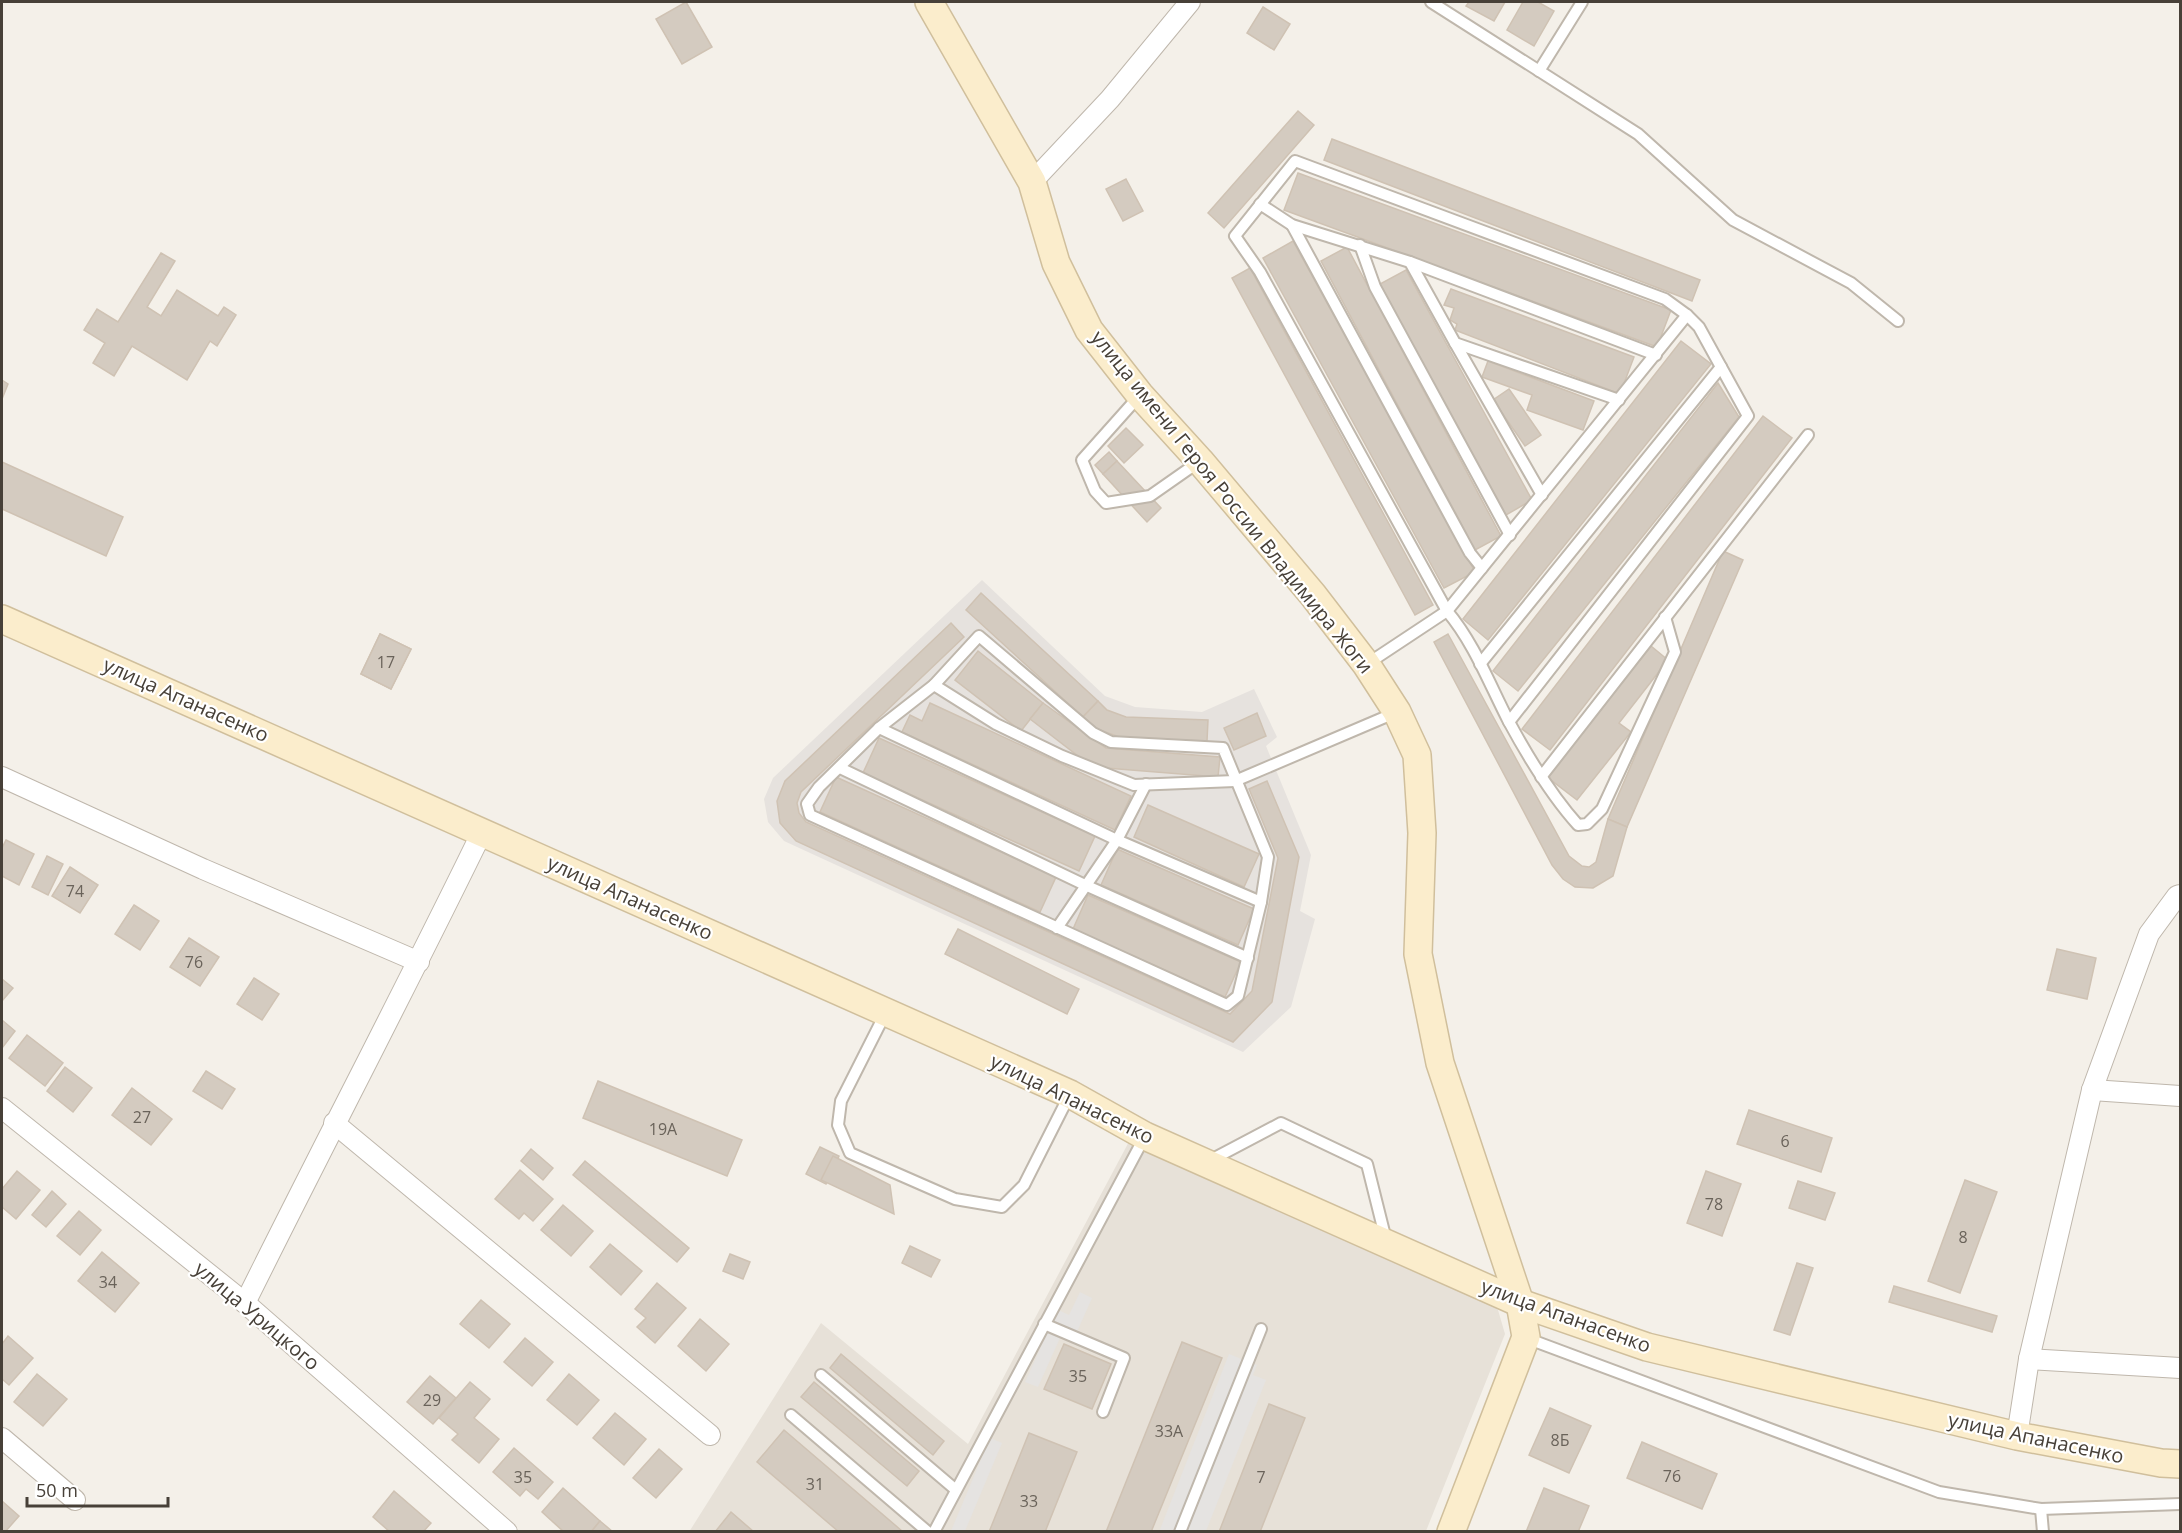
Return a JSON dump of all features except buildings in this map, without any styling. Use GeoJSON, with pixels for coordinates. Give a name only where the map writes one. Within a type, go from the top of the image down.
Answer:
{"type":"FeatureCollection","features":[{"type":"Feature","properties":{"kind":"main road","name":"улица имени Героя России Владимира Жоги"},"geometry":{"type":"LineString","coordinates":[[929,2],[1032,182],[1056,263],[1089,330],[1140,395],[1200,461],[1313,595],[1366,664],[1397,712],[1417,755],[1422,833],[1418,954],[1422,976],[1440,1063],[1520,1303],[1526,1337]]}},
{"type":"Feature","properties":{"kind":"main road","name":"улица Апанасенко"},"geometry":{"type":"LineString","coordinates":[[2,619],[1070,1094],[1145,1136],[1520,1303],[1647,1347],[2017,1436],[2161,1463],[2181,1464]]}},
{"type":"Feature","properties":{"kind":"main road"},"geometry":{"type":"LineString","coordinates":[[1450,1532],[1526,1337]]}},
{"type":"Feature","properties":{"kind":"street"},"geometry":{"type":"LineString","coordinates":[[1032,182],[1110,99],[1190,2]]}},
{"type":"Feature","properties":{"kind":"street"},"geometry":{"type":"LineString","coordinates":[[2,777],[203,869],[419,962]]}},
{"type":"Feature","properties":{"kind":"street"},"geometry":{"type":"LineString","coordinates":[[245,1303],[334,1123],[419,962],[482,832]]}},
{"type":"Feature","properties":{"kind":"street"},"geometry":{"type":"LineString","coordinates":[[2017,1436],[2029,1359],[2092,1090],[2149,934],[2179,895]]}},
{"type":"Feature","properties":{"kind":"street"},"geometry":{"type":"LineString","coordinates":[[2092,1090],[2181,1096]]}},
{"type":"Feature","properties":{"kind":"street","name":"улица Урицкого"},"geometry":{"type":"LineString","coordinates":[[2,1108],[245,1303],[507,1532]]}},
{"type":"Feature","properties":{"kind":"street"},"geometry":{"type":"LineString","coordinates":[[334,1123],[710,1435]]}},
{"type":"Feature","properties":{"kind":"street"},"geometry":{"type":"LineString","coordinates":[[2029,1359],[2181,1368]]}},
{"type":"Feature","properties":{"kind":"street"},"geometry":{"type":"LineString","coordinates":[[2,1438],[75,1500]]}},
{"type":"Feature","properties":{"kind":"lane"},"geometry":{"type":"LineString","coordinates":[[1431,2],[1638,134],[1733,220],[1851,283],[1898,321]]}},
{"type":"Feature","properties":{"kind":"lane"},"geometry":{"type":"LineString","coordinates":[[1539,71],[1582,2]]}},
{"type":"Feature","properties":{"kind":"lane"},"geometry":{"type":"LineString","coordinates":[[1509,722],[1748,416],[1699,327],[1665,299],[1295,161],[1235,236],[1260,272],[1447,611],[1464,632],[1509,722],[1541,777],[1578,825],[1587,824],[1602,809],[1675,652],[1665,617]]}},
{"type":"Feature","properties":{"kind":"lane"},"geometry":{"type":"LineString","coordinates":[[1260,204],[1292,225],[1410,262],[1656,355]]}},
{"type":"Feature","properties":{"kind":"lane"},"geometry":{"type":"LineString","coordinates":[[1292,225],[1470,553],[1482,568]]}},
{"type":"Feature","properties":{"kind":"lane"},"geometry":{"type":"LineString","coordinates":[[1360,245],[1375,287],[1509,535]]}},
{"type":"Feature","properties":{"kind":"lane"},"geometry":{"type":"LineString","coordinates":[[1410,262],[1542,495]]}},
{"type":"Feature","properties":{"kind":"lane"},"geometry":{"type":"LineString","coordinates":[[1366,664],[1447,611],[1687,315]]}},
{"type":"Feature","properties":{"kind":"lane"},"geometry":{"type":"LineString","coordinates":[[1455,343],[1619,400]]}},
{"type":"Feature","properties":{"kind":"lane"},"geometry":{"type":"LineString","coordinates":[[1480,664],[1721,367]]}},
{"type":"Feature","properties":{"kind":"lane"},"geometry":{"type":"LineString","coordinates":[[1140,395],[1082,460],[1095,491],[1106,503],[1149,496],[1200,461]]}},
{"type":"Feature","properties":{"kind":"lane"},"geometry":{"type":"LineString","coordinates":[[1541,777],[1808,435]]}},
{"type":"Feature","properties":{"kind":"lane"},"geometry":{"type":"LineString","coordinates":[[979,636],[1093,733],[1111,742],[1223,748],[1268,857],[1261,902],[1238,996],[1227,1005],[810,815],[807,804],[819,787],[879,728],[933,685],[979,636]]}},
{"type":"Feature","properties":{"kind":"lane"},"geometry":{"type":"LineString","coordinates":[[933,685],[996,724],[1062,756],[1134,785],[1235,781],[1397,712]]}},
{"type":"Feature","properties":{"kind":"lane"},"geometry":{"type":"LineString","coordinates":[[879,728],[1117,840],[1261,902]]}},
{"type":"Feature","properties":{"kind":"lane"},"geometry":{"type":"LineString","coordinates":[[840,768],[1085,885],[1248,957]]}},
{"type":"Feature","properties":{"kind":"lane"},"geometry":{"type":"LineString","coordinates":[[1057,928],[1117,840],[1146,784]]}},
{"type":"Feature","properties":{"kind":"lane"},"geometry":{"type":"LineString","coordinates":[[886,1012],[841,1101],[838,1125],[850,1153],[955,1199],[1002,1207],[1024,1185],[1070,1094]]}},
{"type":"Feature","properties":{"kind":"lane"},"geometry":{"type":"LineString","coordinates":[[1205,1163],[1281,1123],[1367,1164],[1387,1243]]}},
{"type":"Feature","properties":{"kind":"lane"},"geometry":{"type":"LineString","coordinates":[[934,1532],[1145,1136]]}},
{"type":"Feature","properties":{"kind":"lane"},"geometry":{"type":"LineString","coordinates":[[1044,1324],[1124,1358],[1102,1412]]}},
{"type":"Feature","properties":{"kind":"lane"},"geometry":{"type":"LineString","coordinates":[[1180,1532],[1261,1329]]}},
{"type":"Feature","properties":{"kind":"lane"},"geometry":{"type":"LineString","coordinates":[[1526,1337],[1940,1492],[2041,1509],[2180,1506]]}},
{"type":"Feature","properties":{"kind":"lane"},"geometry":{"type":"LineString","coordinates":[[821,1375],[956,1490]]}},
{"type":"Feature","properties":{"kind":"lane"},"geometry":{"type":"LineString","coordinates":[[791,1415],[928,1532]]}},
{"type":"Feature","properties":{"kind":"lane"},"geometry":{"type":"LineString","coordinates":[[2041,1509],[2043,1532]]}},
{"type":"Feature","properties":{"kind":"shaded area"},"geometry":{"type":"Polygon","coordinates":[[[982,580],[1105,696],[1135,707],[1202,712],[1254,689],[1277,737],[1266,746],[1311,855],[1300,911],[1315,919],[1291,1007],[1243,1052],[784,841],[768,822],[764,799],[773,778],[982,580]]]}},
{"type":"Feature","properties":{"kind":"shaded area"},"geometry":{"type":"Polygon","coordinates":[[[1132,1136],[1474,1292],[1498,1310],[1505,1334],[1426,1531],[689,1532],[821,1323],[968,1444],[1132,1136]]]}},
{"type":"Feature","properties":{"kind":"shaded area"},"geometry":{"type":"Polygon","coordinates":[[[1080,1292],[1092,1298],[1076,1334],[1064,1329],[1038,1387],[1025,1382],[1058,1310],[1069,1315],[1080,1292]]]}},
{"type":"Feature","properties":{"kind":"shaded area"},"geometry":{"type":"Polygon","coordinates":[[[1229,1354],[1257,1365],[1253,1375],[1266,1380],[1206,1531],[1159,1532],[1229,1354]]]}},
{"type":"Feature","properties":{"kind":"shaded area"},"geometry":{"type":"Polygon","coordinates":[[[990,1438],[1002,1443],[965,1531],[951,1531],[990,1438]]]}}]}
